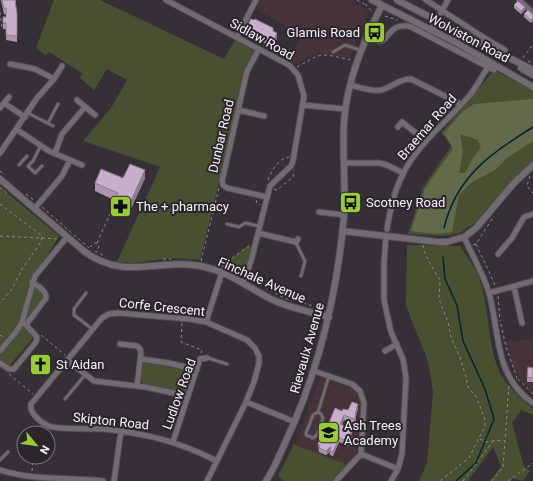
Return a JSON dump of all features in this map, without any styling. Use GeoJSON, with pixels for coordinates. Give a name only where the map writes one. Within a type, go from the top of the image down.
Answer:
{"type":"FeatureCollection","features":[{"type":"Feature","properties":{"kind":"street","name":"Sidlaw Road"},"geometry":{"type":"LineString","coordinates":[[166,0],[289,65],[298,75],[304,92],[294,158],[292,164],[270,187]]}},
{"type":"Feature","properties":{"kind":"street"},"geometry":{"type":"LineString","coordinates":[[237,37],[256,0]]}},
{"type":"Feature","properties":{"kind":"street","name":"Wolviston Road"},"geometry":{"type":"LineString","coordinates":[[372,0],[383,3],[533,87]]}},
{"type":"Feature","properties":{"kind":"street"},"geometry":{"type":"LineString","coordinates":[[397,0],[436,20],[491,43],[533,70]]}},
{"type":"Feature","properties":{"kind":"street","name":"Wolviston Road"},"geometry":{"type":"LineString","coordinates":[[426,0],[491,43],[505,50]]}},
{"type":"Feature","properties":{"kind":"street"},"geometry":{"type":"LineString","coordinates":[[431,30],[448,0]]}},
{"type":"Feature","properties":{"kind":"street"},"geometry":{"type":"LineString","coordinates":[[519,0],[533,13]]}},
{"type":"Feature","properties":{"kind":"street","name":"Rievaulx Avenue"},"geometry":{"type":"LineString","coordinates":[[270,480],[295,422],[314,371],[329,317],[335,286],[344,214],[345,109],[350,85],[366,35],[383,3]]}},
{"type":"Feature","properties":{"kind":"street"},"geometry":{"type":"LineString","coordinates":[[366,35],[377,40],[382,40],[386,38],[393,29],[399,26],[412,26],[494,70]]}},
{"type":"Feature","properties":{"kind":"street"},"geometry":{"type":"LineString","coordinates":[[491,43],[533,75]]}},
{"type":"Feature","properties":{"kind":"street","name":"Dunbar Road"},"geometry":{"type":"LineString","coordinates":[[259,49],[247,71],[222,181],[223,186],[227,188],[267,196]]}},
{"type":"Feature","properties":{"kind":"street"},"geometry":{"type":"LineString","coordinates":[[10,64],[35,69],[54,79]]}},
{"type":"Feature","properties":{"kind":"street"},"geometry":{"type":"LineString","coordinates":[[0,153],[37,98],[54,79],[62,66]]}},
{"type":"Feature","properties":{"kind":"street","name":"Braemar Road"},"geometry":{"type":"LineString","coordinates":[[387,229],[396,189],[413,156],[471,94],[488,67]]}},
{"type":"Feature","properties":{"kind":"street"},"geometry":{"type":"LineString","coordinates":[[350,85],[376,91],[382,90],[403,79],[411,79],[461,104]]}},
{"type":"Feature","properties":{"kind":"street"},"geometry":{"type":"LineString","coordinates":[[0,108],[9,97]]}},
{"type":"Feature","properties":{"kind":"street"},"geometry":{"type":"LineString","coordinates":[[77,100],[95,115]]}},
{"type":"Feature","properties":{"kind":"street"},"geometry":{"type":"LineString","coordinates":[[4,103],[26,115]]}},
{"type":"Feature","properties":{"kind":"street"},"geometry":{"type":"LineString","coordinates":[[303,105],[345,109]]}},
{"type":"Feature","properties":{"kind":"street"},"geometry":{"type":"LineString","coordinates":[[55,153],[62,134],[84,106]]}},
{"type":"Feature","properties":{"kind":"street"},"geometry":{"type":"LineString","coordinates":[[238,110],[264,116]]}},
{"type":"Feature","properties":{"kind":"street"},"geometry":{"type":"LineString","coordinates":[[398,127],[402,122],[426,141]]}},
{"type":"Feature","properties":{"kind":"street"},"geometry":{"type":"LineString","coordinates":[[16,129],[55,153],[82,165]]}},
{"type":"Feature","properties":{"kind":"street"},"geometry":{"type":"LineString","coordinates":[[37,206],[62,176],[70,160]]}},
{"type":"Feature","properties":{"kind":"street"},"geometry":{"type":"LineString","coordinates":[[345,163],[379,163],[387,165],[403,173]]}},
{"type":"Feature","properties":{"kind":"street"},"geometry":{"type":"LineString","coordinates":[[342,232],[447,242],[464,237],[477,227],[513,184],[533,165]]}},
{"type":"Feature","properties":{"kind":"street","name":"Finchale Avenue"},"geometry":{"type":"LineString","coordinates":[[3,178],[37,206],[65,239],[93,257],[114,266],[131,268],[200,262],[244,277],[264,295],[284,304],[329,317]]}},
{"type":"Feature","properties":{"kind":"street"},"geometry":{"type":"LineString","coordinates":[[244,277],[251,261],[270,187]]}},
{"type":"Feature","properties":{"kind":"street"},"geometry":{"type":"LineString","coordinates":[[319,212],[344,214]]}},
{"type":"Feature","properties":{"kind":"street"},"geometry":{"type":"LineString","coordinates":[[498,254],[512,238],[520,221],[524,217],[533,214]]}},
{"type":"Feature","properties":{"kind":"street"},"geometry":{"type":"LineString","coordinates":[[258,233],[297,240]]}},
{"type":"Feature","properties":{"kind":"street"},"geometry":{"type":"LineString","coordinates":[[386,236],[384,300],[387,320],[403,359],[406,378],[404,444],[398,469],[392,481]]}},
{"type":"Feature","properties":{"kind":"street"},"geometry":{"type":"LineString","coordinates":[[464,237],[489,293],[500,354],[510,384],[533,403]]}},
{"type":"Feature","properties":{"kind":"street"},"geometry":{"type":"LineString","coordinates":[[24,324],[32,282],[38,271],[65,239]]}},
{"type":"Feature","properties":{"kind":"street"},"geometry":{"type":"LineString","coordinates":[[499,243],[504,248]]}},
{"type":"Feature","properties":{"kind":"street"},"geometry":{"type":"LineString","coordinates":[[206,322],[223,269]]}},
{"type":"Feature","properties":{"kind":"street"},"geometry":{"type":"LineString","coordinates":[[0,351],[46,298],[46,292],[32,282]]}},
{"type":"Feature","properties":{"kind":"street"},"geometry":{"type":"LineString","coordinates":[[489,293],[533,282]]}},
{"type":"Feature","properties":{"kind":"street"},"geometry":{"type":"LineString","coordinates":[[514,287],[522,323]]}},
{"type":"Feature","properties":{"kind":"street","name":"Corfe Crescent"},"geometry":{"type":"LineString","coordinates":[[46,424],[33,413],[30,407],[32,401],[102,318],[109,314],[118,313],[182,318],[206,322],[248,340],[258,352],[259,360],[259,367],[246,402],[207,481]]}},
{"type":"Feature","properties":{"kind":"street"},"geometry":{"type":"LineString","coordinates":[[520,315],[527,313]]}},
{"type":"Feature","properties":{"kind":"street"},"geometry":{"type":"LineString","coordinates":[[0,363],[9,369],[14,368],[36,342],[36,334],[24,324]]}},
{"type":"Feature","properties":{"kind":"street"},"geometry":{"type":"LineString","coordinates":[[120,344],[137,346],[140,349],[141,360],[137,386]]}},
{"type":"Feature","properties":{"kind":"street"},"geometry":{"type":"LineString","coordinates":[[385,351],[397,344]]}},
{"type":"Feature","properties":{"kind":"street"},"geometry":{"type":"LineString","coordinates":[[68,358],[85,375],[94,381],[137,386],[188,396]]}},
{"type":"Feature","properties":{"kind":"street","name":"Ludlow Road"},"geometry":{"type":"LineString","coordinates":[[173,442],[200,359],[207,358]]}},
{"type":"Feature","properties":{"kind":"street"},"geometry":{"type":"LineString","coordinates":[[141,360],[169,363],[197,370]]}},
{"type":"Feature","properties":{"kind":"street"},"geometry":{"type":"LineString","coordinates":[[314,371],[352,384],[358,388],[361,393],[364,408],[360,454],[336,481]]}},
{"type":"Feature","properties":{"kind":"street"},"geometry":{"type":"LineString","coordinates":[[246,402],[295,422]]}},
{"type":"Feature","properties":{"kind":"street","name":"Skipton Road"},"geometry":{"type":"LineString","coordinates":[[46,424],[53,427],[121,431],[144,434],[173,442],[217,461]]}},
{"type":"Feature","properties":{"kind":"street"},"geometry":{"type":"LineString","coordinates":[[114,481],[121,431]]}},
{"type":"Feature","properties":{"kind":"street"},"geometry":{"type":"LineString","coordinates":[[360,454],[398,469]]}},
{"type":"Feature","properties":{"kind":"street"},"geometry":{"type":"LineString","coordinates":[[0,470],[32,477],[75,478],[103,481]]}},
{"type":"Feature","properties":{"kind":"lane"},"geometry":{"type":"LineString","coordinates":[[333,52],[347,45],[361,50]]}},
{"type":"Feature","properties":{"kind":"lane"},"geometry":{"type":"LineString","coordinates":[[48,123],[58,104]]}},
{"type":"Feature","properties":{"kind":"lane"},"geometry":{"type":"LineString","coordinates":[[26,115],[53,126]]}},
{"type":"Feature","properties":{"kind":"lane"},"geometry":{"type":"LineString","coordinates":[[28,166],[41,145]]}},
{"type":"Feature","properties":{"kind":"lane"},"geometry":{"type":"LineString","coordinates":[[18,165],[27,156]]}},
{"type":"Feature","properties":{"kind":"lane"},"geometry":{"type":"LineString","coordinates":[[22,161],[36,173],[42,166]]}},
{"type":"Feature","properties":{"kind":"lane"},"geometry":{"type":"LineString","coordinates":[[227,224],[239,227],[245,222],[260,226]]}},
{"type":"Feature","properties":{"kind":"lane"},"geometry":{"type":"LineString","coordinates":[[297,240],[296,247],[304,261],[301,276]]}},
{"type":"Feature","properties":{"kind":"lane"},"geometry":{"type":"LineString","coordinates":[[86,293],[74,309],[74,315],[92,330]]}},
{"type":"Feature","properties":{"kind":"lane"},"geometry":{"type":"LineString","coordinates":[[207,358],[227,364]]}},
{"type":"Feature","properties":{"kind":"lane"},"geometry":{"type":"LineString","coordinates":[[65,399],[85,375]]}},
{"type":"Feature","properties":{"kind":"lane"},"geometry":{"type":"LineString","coordinates":[[318,412],[323,418],[317,435],[313,438],[306,435],[306,433],[313,415],[318,412],[329,376]]}},
{"type":"Feature","properties":{"kind":"lane"},"geometry":{"type":"LineString","coordinates":[[0,460],[8,452]]}},
{"type":"Feature","properties":{"kind":"path"},"geometry":{"type":"LineString","coordinates":[[357,0],[366,6]]}},
{"type":"Feature","properties":{"kind":"path"},"geometry":{"type":"LineString","coordinates":[[0,12],[1,27]]}},
{"type":"Feature","properties":{"kind":"path"},"geometry":{"type":"LineString","coordinates":[[385,16],[401,20],[399,26]]}},
{"type":"Feature","properties":{"kind":"path"},"geometry":{"type":"LineString","coordinates":[[522,59],[533,44]]}},
{"type":"Feature","properties":{"kind":"path"},"geometry":{"type":"LineString","coordinates":[[293,69],[317,56],[327,56],[357,61]]}},
{"type":"Feature","properties":{"kind":"path"},"geometry":{"type":"LineString","coordinates":[[292,164],[294,168],[293,177],[277,190],[270,187],[268,183],[271,171],[285,158],[294,158]]}},
{"type":"Feature","properties":{"kind":"path"},"geometry":{"type":"LineString","coordinates":[[0,171],[3,178]]}},
{"type":"Feature","properties":{"kind":"path"},"geometry":{"type":"LineString","coordinates":[[526,178],[530,174],[527,186],[533,193]]}},
{"type":"Feature","properties":{"kind":"path"},"geometry":{"type":"LineString","coordinates":[[200,262],[219,188],[223,186]]}},
{"type":"Feature","properties":{"kind":"path"},"geometry":{"type":"LineString","coordinates":[[22,190],[37,206],[90,248],[106,257]]}},
{"type":"Feature","properties":{"kind":"path"},"geometry":{"type":"LineString","coordinates":[[255,194],[257,203],[264,206]]}},
{"type":"Feature","properties":{"kind":"path"},"geometry":{"type":"LineString","coordinates":[[0,204],[42,236],[40,242],[22,269],[12,289],[0,303]]}},
{"type":"Feature","properties":{"kind":"path"},"geometry":{"type":"LineString","coordinates":[[97,252],[99,246],[98,243],[109,216],[116,204]]}},
{"type":"Feature","properties":{"kind":"path"},"geometry":{"type":"LineString","coordinates":[[469,248],[476,244],[496,214]]}},
{"type":"Feature","properties":{"kind":"path"},"geometry":{"type":"LineString","coordinates":[[0,236],[65,239]]}},
{"type":"Feature","properties":{"kind":"path"},"geometry":{"type":"LineString","coordinates":[[422,240],[424,251],[440,280],[440,298],[448,322],[450,337],[460,357],[468,387],[477,398],[485,420],[479,439],[469,458],[462,466],[440,481]]}},
{"type":"Feature","properties":{"kind":"path"},"geometry":{"type":"LineString","coordinates":[[90,248],[94,244],[98,243]]}},
{"type":"Feature","properties":{"kind":"path"},"geometry":{"type":"LineString","coordinates":[[223,269],[245,248],[253,244]]}},
{"type":"Feature","properties":{"kind":"path"},"geometry":{"type":"LineString","coordinates":[[161,259],[177,259]]}},
{"type":"Feature","properties":{"kind":"path"},"geometry":{"type":"LineString","coordinates":[[214,264],[244,277],[284,298],[325,309]]}},
{"type":"Feature","properties":{"kind":"path"},"geometry":{"type":"LineString","coordinates":[[182,318],[181,342],[202,350],[200,359]]}},
{"type":"Feature","properties":{"kind":"path"},"geometry":{"type":"LineString","coordinates":[[36,334],[40,334],[68,358]]}},
{"type":"Feature","properties":{"kind":"path"},"geometry":{"type":"LineString","coordinates":[[5,370],[36,397]]}},
{"type":"Feature","properties":{"kind":"path"},"geometry":{"type":"LineString","coordinates":[[517,378],[533,394]]}},
{"type":"Feature","properties":{"kind":"path"},"geometry":{"type":"LineString","coordinates":[[492,481],[503,467],[510,384],[506,381]]}},
{"type":"Feature","properties":{"kind":"path"},"geometry":{"type":"LineString","coordinates":[[479,439],[486,442],[505,440]]}},
{"type":"Feature","properties":{"kind":"path"},"geometry":{"type":"LineString","coordinates":[[463,481],[494,440]]}},
{"type":"Feature","properties":{"kind":"path"},"geometry":{"type":"LineString","coordinates":[[508,481],[533,463]]}},
{"type":"Feature","properties":{"kind":"path"},"geometry":{"type":"LineString","coordinates":[[32,477],[33,465]]}},
{"type":"Feature","properties":{"kind":"shaded area"},"geometry":{"type":"Polygon","coordinates":[[[260,0],[351,0],[369,11],[349,58],[324,54],[313,55],[295,65],[288,60],[302,34],[255,9],[260,0]]]}},
{"type":"Feature","properties":{"kind":"shaded area"},"geometry":{"type":"Polygon","coordinates":[[[533,339],[533,394],[522,383],[515,372],[505,342],[533,339]]]}},
{"type":"Feature","properties":{"kind":"shaded area","name":"Ash Trees Academy"},"geometry":{"type":"Polygon","coordinates":[[[320,377],[351,386],[358,394],[360,400],[361,419],[358,420],[356,453],[352,461],[347,465],[296,444],[320,377]]]}},
{"type":"Feature","properties":{"kind":"green space"},"geometry":{"type":"Polygon","coordinates":[[[54,0],[100,0],[224,59],[235,40],[254,51],[246,71],[200,260],[169,258],[134,263],[117,262],[160,167],[83,141],[111,108],[127,80],[107,69],[94,90],[80,78],[82,73],[49,52],[46,56],[36,48],[54,0]]]}},
{"type":"Feature","properties":{"kind":"green space"},"geometry":{"type":"Polygon","coordinates":[[[494,70],[533,91],[533,162],[518,175],[477,222],[460,233],[442,236],[408,234],[423,187],[452,145],[441,133],[494,70]]]}},
{"type":"Feature","properties":{"kind":"green space"},"geometry":{"type":"Polygon","coordinates":[[[533,99],[533,141],[507,158],[495,170],[471,183],[459,195],[452,232],[437,234],[411,231],[425,188],[453,149],[444,133],[462,112],[474,104],[533,99]],[[460,134],[463,152],[459,173],[465,173],[481,147],[478,140],[460,134]]]}},
{"type":"Feature","properties":{"kind":"green space"},"geometry":{"type":"Polygon","coordinates":[[[0,187],[59,236],[32,280],[32,282],[50,295],[29,324],[38,332],[5,371],[0,367],[0,187]]]}},
{"type":"Feature","properties":{"kind":"green space"},"geometry":{"type":"Polygon","coordinates":[[[253,245],[244,274],[223,266],[245,248],[253,245]]]}},
{"type":"Feature","properties":{"kind":"green space"},"geometry":{"type":"Polygon","coordinates":[[[407,245],[460,246],[480,280],[486,303],[493,350],[500,373],[511,388],[533,409],[533,415],[521,410],[512,423],[524,467],[530,471],[523,481],[513,478],[511,481],[490,481],[501,466],[493,447],[468,481],[419,481],[427,463],[433,392],[428,361],[406,306],[407,245]]]}},
{"type":"Feature","properties":{"kind":"green space"},"geometry":{"type":"Polygon","coordinates":[[[145,362],[189,370],[192,375],[188,390],[184,393],[144,385],[140,379],[142,365],[145,362]]]}},
{"type":"Feature","properties":{"kind":"green space"},"geometry":{"type":"Polygon","coordinates":[[[294,444],[347,465],[333,481],[284,481],[278,476],[294,444]]]}},
{"type":"Feature","properties":{"kind":"building"},"geometry":{"type":"Polygon","coordinates":[[[2,0],[15,0],[17,13],[17,36],[6,35],[6,23],[3,23],[3,17],[6,17],[6,8],[4,8],[2,0]]]}},
{"type":"Feature","properties":{"kind":"building"},"geometry":{"type":"Polygon","coordinates":[[[518,1],[525,7],[521,11],[514,5],[518,1]]]}},
{"type":"Feature","properties":{"kind":"building"},"geometry":{"type":"Polygon","coordinates":[[[528,10],[533,15],[531,20],[524,14],[528,10]]]}},
{"type":"Feature","properties":{"kind":"building"},"geometry":{"type":"Polygon","coordinates":[[[251,19],[255,19],[273,28],[273,31],[277,33],[274,40],[272,39],[269,42],[266,40],[267,39],[249,29],[247,26],[251,19]]]}},
{"type":"Feature","properties":{"kind":"building"},"geometry":{"type":"Polygon","coordinates":[[[130,164],[145,170],[129,205],[117,201],[116,197],[118,193],[95,183],[101,169],[123,178],[130,164]]]}},
{"type":"Feature","properties":{"kind":"building"},"geometry":{"type":"Polygon","coordinates":[[[528,367],[533,368],[533,378],[527,377],[528,367]]]}},
{"type":"Feature","properties":{"kind":"building"},"geometry":{"type":"Polygon","coordinates":[[[352,402],[358,404],[354,419],[344,415],[340,424],[352,429],[349,437],[353,438],[352,443],[339,438],[333,452],[330,451],[330,447],[326,451],[319,448],[320,445],[318,444],[322,434],[324,435],[335,408],[342,411],[343,409],[348,410],[352,402]]]}},
{"type":"Feature","properties":{"kind":"waterway"},"geometry":{"type":"LineString","coordinates":[[444,228],[457,194],[466,180],[490,157],[533,127]]}},
{"type":"Feature","properties":{"kind":"waterway"},"geometry":{"type":"LineString","coordinates":[[443,257],[445,279],[457,305],[463,341],[485,389],[494,419],[476,463],[456,481]]}},
{"type":"Feature","properties":{"kind":"place","name":"Glamis Road"},"geometry":{"type":"Point","coordinates":[375,32]}},
{"type":"Feature","properties":{"kind":"place","name":"Scotney Road"},"geometry":{"type":"Point","coordinates":[350,202]}},
{"type":"Feature","properties":{"kind":"place","name":"The + pharmacy"},"geometry":{"type":"Point","coordinates":[120,206]}},
{"type":"Feature","properties":{"kind":"place","name":"St Aidan"},"geometry":{"type":"Point","coordinates":[41,364]}},
{"type":"Feature","properties":{"kind":"place","name":"Ash Trees Academy"},"geometry":{"type":"Point","coordinates":[329,432]}}]}
